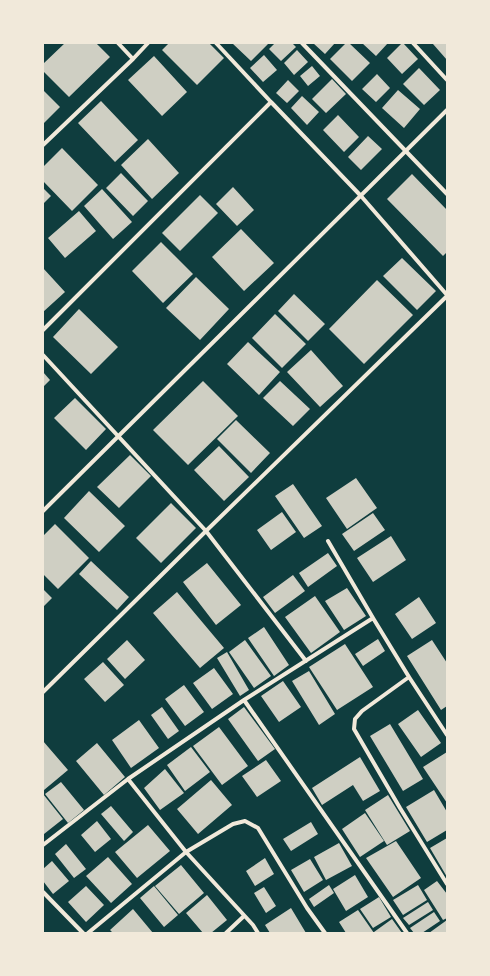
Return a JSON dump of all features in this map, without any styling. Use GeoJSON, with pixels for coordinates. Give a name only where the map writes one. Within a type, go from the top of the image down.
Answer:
{"type":"FeatureCollection","features":[{"type":"Feature","properties":{"kind":"street"},"geometry":{"type":"LineString","coordinates":[[118,43],[133,59]]}},
{"type":"Feature","properties":{"kind":"street"},"geometry":{"type":"LineString","coordinates":[[43,145],[148,43]]}},
{"type":"Feature","properties":{"kind":"street"},"geometry":{"type":"LineString","coordinates":[[43,692],[447,295],[361,196],[216,43]]}},
{"type":"Feature","properties":{"kind":"street"},"geometry":{"type":"LineString","coordinates":[[302,43],[447,194]]}},
{"type":"Feature","properties":{"kind":"street"},"geometry":{"type":"LineString","coordinates":[[413,43],[447,80]]}},
{"type":"Feature","properties":{"kind":"street"},"geometry":{"type":"LineString","coordinates":[[43,330],[271,102]]}},
{"type":"Feature","properties":{"kind":"street"},"geometry":{"type":"LineString","coordinates":[[43,511],[447,110]]}},
{"type":"Feature","properties":{"kind":"street"},"geometry":{"type":"LineString","coordinates":[[43,355],[206,531],[306,661]]}},
{"type":"Feature","properties":{"kind":"street"},"geometry":{"type":"LineString","coordinates":[[328,541],[409,677],[447,735]]}},
{"type":"Feature","properties":{"kind":"street"},"geometry":{"type":"LineString","coordinates":[[43,845],[128,778],[244,700],[373,618]]}},
{"type":"Feature","properties":{"kind":"street"},"geometry":{"type":"LineString","coordinates":[[409,677],[362,710],[355,719],[354,729],[400,808],[447,884]]}},
{"type":"Feature","properties":{"kind":"street"},"geometry":{"type":"LineString","coordinates":[[244,700],[407,933]]}},
{"type":"Feature","properties":{"kind":"street"},"geometry":{"type":"LineString","coordinates":[[128,778],[186,852],[253,925],[258,933]]}},
{"type":"Feature","properties":{"kind":"street"},"geometry":{"type":"LineString","coordinates":[[88,933],[186,852],[233,824],[245,821],[258,828],[307,908],[325,933]]}},
{"type":"Feature","properties":{"kind":"street"},"geometry":{"type":"LineString","coordinates":[[43,892],[83,933]]}},
{"type":"Feature","properties":{"kind":"street"},"geometry":{"type":"LineString","coordinates":[[226,933],[244,916]]}},
{"type":"Feature","properties":{"kind":"building"},"geometry":{"type":"Polygon","coordinates":[[[65,43],[96,43],[110,57],[69,97],[43,71],[43,64],[65,43]]]}},
{"type":"Feature","properties":{"kind":"building"},"geometry":{"type":"Polygon","coordinates":[[[169,43],[209,43],[224,58],[197,85],[162,50],[169,43]]]}},
{"type":"Feature","properties":{"kind":"building"},"geometry":{"type":"Polygon","coordinates":[[[232,43],[267,43],[268,44],[251,61],[232,43]]]}},
{"type":"Feature","properties":{"kind":"building"},"geometry":{"type":"Polygon","coordinates":[[[275,43],[292,43],[296,47],[281,61],[269,49],[275,43]]]}},
{"type":"Feature","properties":{"kind":"building"},"geometry":{"type":"Polygon","coordinates":[[[313,43],[335,43],[325,54],[313,43]]]}},
{"type":"Feature","properties":{"kind":"building"},"geometry":{"type":"Polygon","coordinates":[[[346,43],[349,43],[370,63],[352,81],[330,59],[346,43]]]}},
{"type":"Feature","properties":{"kind":"building"},"geometry":{"type":"Polygon","coordinates":[[[362,43],[388,43],[376,56],[362,43]]]}},
{"type":"Feature","properties":{"kind":"building"},"geometry":{"type":"Polygon","coordinates":[[[402,43],[418,59],[402,74],[387,58],[402,43]]]}},
{"type":"Feature","properties":{"kind":"building"},"geometry":{"type":"Polygon","coordinates":[[[447,43],[447,60],[433,44],[447,43]]]}},
{"type":"Feature","properties":{"kind":"building"},"geometry":{"type":"Polygon","coordinates":[[[297,50],[308,62],[294,75],[284,63],[297,50]]]}},
{"type":"Feature","properties":{"kind":"building"},"geometry":{"type":"Polygon","coordinates":[[[264,55],[277,70],[263,82],[250,68],[264,55]]]}},
{"type":"Feature","properties":{"kind":"building"},"geometry":{"type":"Polygon","coordinates":[[[154,56],[187,92],[162,116],[128,80],[154,56]]]}},
{"type":"Feature","properties":{"kind":"building"},"geometry":{"type":"Polygon","coordinates":[[[312,66],[320,76],[308,86],[300,76],[312,66]]]}},
{"type":"Feature","properties":{"kind":"building"},"geometry":{"type":"Polygon","coordinates":[[[419,68],[440,90],[424,105],[403,84],[419,68]]]}},
{"type":"Feature","properties":{"kind":"building"},"geometry":{"type":"Polygon","coordinates":[[[377,74],[390,88],[376,102],[362,89],[377,74]]]}},
{"type":"Feature","properties":{"kind":"building"},"geometry":{"type":"Polygon","coordinates":[[[332,79],[346,94],[326,113],[312,99],[332,79]]]}},
{"type":"Feature","properties":{"kind":"building"},"geometry":{"type":"Polygon","coordinates":[[[288,80],[299,91],[287,103],[276,93],[288,80]]]}},
{"type":"Feature","properties":{"kind":"building"},"geometry":{"type":"Polygon","coordinates":[[[43,90],[60,107],[43,124],[43,90]]]}},
{"type":"Feature","properties":{"kind":"building"},"geometry":{"type":"Polygon","coordinates":[[[398,90],[420,109],[404,128],[382,108],[398,90]]]}},
{"type":"Feature","properties":{"kind":"building"},"geometry":{"type":"Polygon","coordinates":[[[302,96],[319,112],[307,125],[291,108],[302,96]]]}},
{"type":"Feature","properties":{"kind":"building"},"geometry":{"type":"Polygon","coordinates":[[[101,101],[138,140],[115,162],[78,123],[101,101]]]}},
{"type":"Feature","properties":{"kind":"building"},"geometry":{"type":"Polygon","coordinates":[[[338,115],[359,137],[344,152],[323,130],[338,115]]]}},
{"type":"Feature","properties":{"kind":"building"},"geometry":{"type":"Polygon","coordinates":[[[368,136],[382,149],[361,170],[348,157],[368,136]]]}},
{"type":"Feature","properties":{"kind":"building"},"geometry":{"type":"Polygon","coordinates":[[[148,139],[179,173],[152,199],[121,165],[148,139]]]}},
{"type":"Feature","properties":{"kind":"building"},"geometry":{"type":"Polygon","coordinates":[[[62,148],[98,185],[72,211],[43,181],[43,167],[62,148]]]}},
{"type":"Feature","properties":{"kind":"building"},"geometry":{"type":"Polygon","coordinates":[[[121,173],[148,201],[133,216],[106,188],[121,173]]]}},
{"type":"Feature","properties":{"kind":"building"},"geometry":{"type":"Polygon","coordinates":[[[412,174],[447,210],[447,252],[443,256],[387,199],[412,174]]]}},
{"type":"Feature","properties":{"kind":"building"},"geometry":{"type":"Polygon","coordinates":[[[233,187],[254,210],[237,226],[216,204],[233,187]]]}},
{"type":"Feature","properties":{"kind":"building"},"geometry":{"type":"Polygon","coordinates":[[[43,188],[51,196],[43,204],[43,188]]]}},
{"type":"Feature","properties":{"kind":"building"},"geometry":{"type":"Polygon","coordinates":[[[102,189],[132,222],[113,239],[84,206],[102,189]]]}},
{"type":"Feature","properties":{"kind":"building"},"geometry":{"type":"Polygon","coordinates":[[[200,195],[218,213],[180,251],[162,233],[200,195]]]}},
{"type":"Feature","properties":{"kind":"building"},"geometry":{"type":"Polygon","coordinates":[[[79,211],[96,231],[65,258],[48,238],[79,211]]]}},
{"type":"Feature","properties":{"kind":"building"},"geometry":{"type":"Polygon","coordinates":[[[241,229],[274,263],[244,291],[212,257],[241,229]]]}},
{"type":"Feature","properties":{"kind":"building"},"geometry":{"type":"Polygon","coordinates":[[[161,242],[193,274],[163,303],[132,271],[161,242]]]}},
{"type":"Feature","properties":{"kind":"building"},"geometry":{"type":"Polygon","coordinates":[[[402,258],[436,291],[417,310],[383,276],[402,258]]]}},
{"type":"Feature","properties":{"kind":"building"},"geometry":{"type":"Polygon","coordinates":[[[43,268],[65,292],[43,312],[43,268]]]}},
{"type":"Feature","properties":{"kind":"building"},"geometry":{"type":"Polygon","coordinates":[[[196,277],[229,309],[200,340],[166,308],[196,277]]]}},
{"type":"Feature","properties":{"kind":"building"},"geometry":{"type":"Polygon","coordinates":[[[377,280],[413,315],[364,364],[329,329],[377,280]]]}},
{"type":"Feature","properties":{"kind":"building"},"geometry":{"type":"Polygon","coordinates":[[[294,294],[325,324],[308,341],[278,311],[294,294]]]}},
{"type":"Feature","properties":{"kind":"building"},"geometry":{"type":"Polygon","coordinates":[[[79,309],[118,347],[91,374],[53,337],[79,309]]]}},
{"type":"Feature","properties":{"kind":"building"},"geometry":{"type":"Polygon","coordinates":[[[275,314],[306,344],[282,368],[252,338],[275,314]]]}},
{"type":"Feature","properties":{"kind":"building"},"geometry":{"type":"Polygon","coordinates":[[[248,342],[280,372],[259,395],[227,364],[248,342]]]}},
{"type":"Feature","properties":{"kind":"building"},"geometry":{"type":"Polygon","coordinates":[[[311,350],[343,386],[320,407],[287,372],[311,350]]]}},
{"type":"Feature","properties":{"kind":"building"},"geometry":{"type":"Polygon","coordinates":[[[43,372],[50,380],[43,387],[43,372]]]}},
{"type":"Feature","properties":{"kind":"building"},"geometry":{"type":"Polygon","coordinates":[[[203,381],[238,416],[188,465],[153,430],[203,381]]]}},
{"type":"Feature","properties":{"kind":"building"},"geometry":{"type":"Polygon","coordinates":[[[280,381],[310,409],[293,426],[263,398],[280,381]]]}},
{"type":"Feature","properties":{"kind":"building"},"geometry":{"type":"Polygon","coordinates":[[[75,398],[106,429],[86,450],[54,418],[75,398]]]}},
{"type":"Feature","properties":{"kind":"building"},"geometry":{"type":"Polygon","coordinates":[[[236,420],[270,453],[251,473],[217,439],[236,420]]]}},
{"type":"Feature","properties":{"kind":"building"},"geometry":{"type":"Polygon","coordinates":[[[219,446],[249,477],[224,501],[194,470],[219,446]]]}},
{"type":"Feature","properties":{"kind":"building"},"geometry":{"type":"Polygon","coordinates":[[[130,455],[151,476],[119,508],[97,487],[130,455]]]}},
{"type":"Feature","properties":{"kind":"building"},"geometry":{"type":"Polygon","coordinates":[[[356,478],[377,508],[347,529],[326,498],[356,478]]]}},
{"type":"Feature","properties":{"kind":"building"},"geometry":{"type":"Polygon","coordinates":[[[293,484],[322,526],[304,538],[275,496],[293,484]]]}},
{"type":"Feature","properties":{"kind":"building"},"geometry":{"type":"Polygon","coordinates":[[[89,491],[125,526],[99,552],[64,518],[89,491]]]}},
{"type":"Feature","properties":{"kind":"building"},"geometry":{"type":"Polygon","coordinates":[[[171,503],[196,528],[161,563],[136,538],[171,503]]]}},
{"type":"Feature","properties":{"kind":"building"},"geometry":{"type":"Polygon","coordinates":[[[282,512],[296,532],[271,550],[257,530],[282,512]]]}},
{"type":"Feature","properties":{"kind":"building"},"geometry":{"type":"Polygon","coordinates":[[[373,513],[385,530],[354,551],[342,534],[373,513]]]}},
{"type":"Feature","properties":{"kind":"building"},"geometry":{"type":"Polygon","coordinates":[[[55,524],[89,558],[58,589],[43,574],[43,536],[55,524]]]}},
{"type":"Feature","properties":{"kind":"building"},"geometry":{"type":"Polygon","coordinates":[[[391,536],[406,560],[373,582],[357,558],[391,536]]]}},
{"type":"Feature","properties":{"kind":"building"},"geometry":{"type":"Polygon","coordinates":[[[328,553],[337,566],[308,587],[299,573],[328,553]]]}},
{"type":"Feature","properties":{"kind":"building"},"geometry":{"type":"Polygon","coordinates":[[[91,561],[129,597],[117,610],[79,574],[91,561]]]}},
{"type":"Feature","properties":{"kind":"building"},"geometry":{"type":"Polygon","coordinates":[[[207,563],[241,605],[216,625],[183,582],[207,563]]]}},
{"type":"Feature","properties":{"kind":"building"},"geometry":{"type":"Polygon","coordinates":[[[293,575],[305,591],[275,613],[263,597],[293,575]]]}},
{"type":"Feature","properties":{"kind":"building"},"geometry":{"type":"Polygon","coordinates":[[[347,588],[366,616],[344,630],[325,601],[347,588]]]}},
{"type":"Feature","properties":{"kind":"building"},"geometry":{"type":"Polygon","coordinates":[[[43,589],[52,598],[43,607],[43,589]]]}},
{"type":"Feature","properties":{"kind":"building"},"geometry":{"type":"Polygon","coordinates":[[[177,592],[224,648],[200,668],[153,613],[177,592]]]}},
{"type":"Feature","properties":{"kind":"building"},"geometry":{"type":"Polygon","coordinates":[[[315,596],[340,632],[311,653],[285,617],[315,596]]]}},
{"type":"Feature","properties":{"kind":"building"},"geometry":{"type":"Polygon","coordinates":[[[419,597],[436,623],[412,639],[395,614],[419,597]]]}},
{"type":"Feature","properties":{"kind":"building"},"geometry":{"type":"Polygon","coordinates":[[[264,627],[289,665],[274,676],[248,638],[264,627]]]}},
{"type":"Feature","properties":{"kind":"building"},"geometry":{"type":"Polygon","coordinates":[[[378,639],[385,651],[363,666],[355,654],[378,639]]]}},
{"type":"Feature","properties":{"kind":"building"},"geometry":{"type":"Polygon","coordinates":[[[127,640],[145,660],[125,679],[107,659],[127,640]]]}},
{"type":"Feature","properties":{"kind":"building"},"geometry":{"type":"Polygon","coordinates":[[[245,640],[271,676],[254,688],[229,652],[245,640]]]}},
{"type":"Feature","properties":{"kind":"building"},"geometry":{"type":"Polygon","coordinates":[[[432,640],[447,663],[447,706],[441,710],[407,656],[432,640]]]}},
{"type":"Feature","properties":{"kind":"building"},"geometry":{"type":"Polygon","coordinates":[[[345,644],[373,687],[337,710],[309,667],[345,644]]]}},
{"type":"Feature","properties":{"kind":"building"},"geometry":{"type":"Polygon","coordinates":[[[227,652],[249,690],[240,696],[217,658],[227,652]]]}},
{"type":"Feature","properties":{"kind":"building"},"geometry":{"type":"Polygon","coordinates":[[[103,662],[124,685],[105,702],[84,679],[103,662]]]}},
{"type":"Feature","properties":{"kind":"building"},"geometry":{"type":"Polygon","coordinates":[[[214,668],[233,694],[212,709],[193,683],[214,668]]]}},
{"type":"Feature","properties":{"kind":"building"},"geometry":{"type":"Polygon","coordinates":[[[309,671],[335,714],[319,725],[292,681],[309,671]]]}},
{"type":"Feature","properties":{"kind":"building"},"geometry":{"type":"Polygon","coordinates":[[[283,681],[301,707],[279,722],[261,696],[283,681]]]}},
{"type":"Feature","properties":{"kind":"building"},"geometry":{"type":"Polygon","coordinates":[[[184,685],[204,712],[185,726],[165,699],[184,685]]]}},
{"type":"Feature","properties":{"kind":"building"},"geometry":{"type":"Polygon","coordinates":[[[162,707],[179,731],[168,739],[151,715],[162,707]]]}},
{"type":"Feature","properties":{"kind":"building"},"geometry":{"type":"Polygon","coordinates":[[[244,707],[275,749],[258,761],[228,719],[244,707]]]}},
{"type":"Feature","properties":{"kind":"building"},"geometry":{"type":"Polygon","coordinates":[[[418,710],[441,743],[421,757],[398,724],[418,710]]]}},
{"type":"Feature","properties":{"kind":"building"},"geometry":{"type":"Polygon","coordinates":[[[139,720],[159,748],[131,768],[112,740],[139,720]]]}},
{"type":"Feature","properties":{"kind":"building"},"geometry":{"type":"Polygon","coordinates":[[[390,724],[423,779],[403,791],[370,736],[390,724]]]}},
{"type":"Feature","properties":{"kind":"building"},"geometry":{"type":"Polygon","coordinates":[[[219,727],[248,766],[222,785],[193,746],[219,727]]]}},
{"type":"Feature","properties":{"kind":"building"},"geometry":{"type":"Polygon","coordinates":[[[43,741],[68,770],[44,790],[43,789],[43,741]]]}},
{"type":"Feature","properties":{"kind":"building"},"geometry":{"type":"Polygon","coordinates":[[[97,743],[125,777],[104,795],[76,761],[97,743]]]}},
{"type":"Feature","properties":{"kind":"building"},"geometry":{"type":"Polygon","coordinates":[[[191,747],[210,772],[185,791],[167,765],[191,747]]]}},
{"type":"Feature","properties":{"kind":"building"},"geometry":{"type":"Polygon","coordinates":[[[447,752],[447,803],[423,767],[447,752]]]}},
{"type":"Feature","properties":{"kind":"building"},"geometry":{"type":"Polygon","coordinates":[[[360,757],[380,791],[363,801],[353,785],[322,805],[312,788],[360,757]]]}},
{"type":"Feature","properties":{"kind":"building"},"geometry":{"type":"Polygon","coordinates":[[[266,760],[281,781],[257,797],[242,776],[266,760]]]}},
{"type":"Feature","properties":{"kind":"building"},"geometry":{"type":"Polygon","coordinates":[[[165,769],[184,793],[160,810],[144,788],[165,769]]]}},
{"type":"Feature","properties":{"kind":"building"},"geometry":{"type":"Polygon","coordinates":[[[211,780],[232,805],[198,834],[177,809],[211,780]]]}},
{"type":"Feature","properties":{"kind":"building"},"geometry":{"type":"Polygon","coordinates":[[[61,782],[84,810],[68,823],[45,794],[61,782]]]}},
{"type":"Feature","properties":{"kind":"building"},"geometry":{"type":"Polygon","coordinates":[[[434,790],[447,812],[447,830],[427,842],[406,807],[434,790]]]}},
{"type":"Feature","properties":{"kind":"building"},"geometry":{"type":"Polygon","coordinates":[[[43,794],[63,819],[44,834],[43,833],[43,794]]]}},
{"type":"Feature","properties":{"kind":"building"},"geometry":{"type":"Polygon","coordinates":[[[388,795],[410,831],[387,845],[365,810],[388,795]]]}},
{"type":"Feature","properties":{"kind":"building"},"geometry":{"type":"Polygon","coordinates":[[[111,806],[133,832],[124,841],[101,814],[111,806]]]}},
{"type":"Feature","properties":{"kind":"building"},"geometry":{"type":"Polygon","coordinates":[[[365,813],[384,841],[360,857],[342,829],[365,813]]]}},
{"type":"Feature","properties":{"kind":"building"},"geometry":{"type":"Polygon","coordinates":[[[97,821],[111,839],[95,852],[81,835],[97,821]]]}},
{"type":"Feature","properties":{"kind":"building"},"geometry":{"type":"Polygon","coordinates":[[[311,822],[318,834],[291,851],[283,839],[311,822]]]}},
{"type":"Feature","properties":{"kind":"building"},"geometry":{"type":"Polygon","coordinates":[[[148,825],[170,851],[137,878],[115,852],[148,825]]]}},
{"type":"Feature","properties":{"kind":"building"},"geometry":{"type":"Polygon","coordinates":[[[447,838],[447,877],[430,848],[447,838]]]}},
{"type":"Feature","properties":{"kind":"building"},"geometry":{"type":"Polygon","coordinates":[[[396,841],[421,878],[393,897],[366,858],[396,841]]]}},
{"type":"Feature","properties":{"kind":"building"},"geometry":{"type":"Polygon","coordinates":[[[339,843],[352,866],[326,880],[314,857],[339,843]]]}},
{"type":"Feature","properties":{"kind":"building"},"geometry":{"type":"Polygon","coordinates":[[[66,844],[86,869],[74,878],[55,854],[66,844]]]}},
{"type":"Feature","properties":{"kind":"building"},"geometry":{"type":"Polygon","coordinates":[[[108,857],[132,884],[111,903],[86,876],[108,857]]]}},
{"type":"Feature","properties":{"kind":"building"},"geometry":{"type":"Polygon","coordinates":[[[265,858],[274,874],[255,886],[246,871],[265,858]]]}},
{"type":"Feature","properties":{"kind":"building"},"geometry":{"type":"Polygon","coordinates":[[[310,859],[323,880],[304,892],[291,870],[310,859]]]}},
{"type":"Feature","properties":{"kind":"building"},"geometry":{"type":"Polygon","coordinates":[[[52,861],[69,881],[53,894],[43,881],[43,869],[52,861]]]}},
{"type":"Feature","properties":{"kind":"building"},"geometry":{"type":"Polygon","coordinates":[[[181,865],[204,893],[179,914],[155,886],[181,865]]]}},
{"type":"Feature","properties":{"kind":"building"},"geometry":{"type":"Polygon","coordinates":[[[355,875],[368,897],[346,911],[333,889],[355,875]]]}},
{"type":"Feature","properties":{"kind":"building"},"geometry":{"type":"Polygon","coordinates":[[[437,881],[447,894],[447,918],[443,920],[424,890],[437,881]]]}},
{"type":"Feature","properties":{"kind":"building"},"geometry":{"type":"Polygon","coordinates":[[[329,885],[334,893],[314,907],[309,899],[329,885]]]}},
{"type":"Feature","properties":{"kind":"building"},"geometry":{"type":"Polygon","coordinates":[[[418,885],[427,900],[403,915],[393,900],[418,885]]]}},
{"type":"Feature","properties":{"kind":"building"},"geometry":{"type":"Polygon","coordinates":[[[86,886],[104,905],[86,922],[68,902],[86,886]]]}},
{"type":"Feature","properties":{"kind":"building"},"geometry":{"type":"Polygon","coordinates":[[[154,886],[178,915],[164,927],[140,898],[154,886]]]}},
{"type":"Feature","properties":{"kind":"building"},"geometry":{"type":"Polygon","coordinates":[[[264,887],[276,906],[266,913],[254,893],[264,887]]]}},
{"type":"Feature","properties":{"kind":"building"},"geometry":{"type":"Polygon","coordinates":[[[207,895],[227,920],[211,933],[203,933],[186,913],[207,895]]]}},
{"type":"Feature","properties":{"kind":"building"},"geometry":{"type":"Polygon","coordinates":[[[379,897],[391,917],[373,928],[360,909],[379,897]]]}},
{"type":"Feature","properties":{"kind":"building"},"geometry":{"type":"Polygon","coordinates":[[[428,902],[433,910],[409,925],[403,918],[428,902]]]}},
{"type":"Feature","properties":{"kind":"building"},"geometry":{"type":"Polygon","coordinates":[[[291,908],[306,933],[270,933],[265,925],[291,908]]]}},
{"type":"Feature","properties":{"kind":"building"},"geometry":{"type":"Polygon","coordinates":[[[133,909],[153,933],[113,933],[110,930],[133,909]]]}},
{"type":"Feature","properties":{"kind":"building"},"geometry":{"type":"Polygon","coordinates":[[[358,910],[374,933],[346,933],[339,922],[358,910]]]}},
{"type":"Feature","properties":{"kind":"building"},"geometry":{"type":"Polygon","coordinates":[[[434,912],[440,921],[422,933],[414,933],[410,928],[434,912]]]}},
{"type":"Feature","properties":{"kind":"building"},"geometry":{"type":"Polygon","coordinates":[[[392,919],[402,933],[374,932],[392,919]]]}},
{"type":"Feature","properties":{"kind":"building"},"geometry":{"type":"Polygon","coordinates":[[[447,920],[447,933],[429,933],[447,920]]]}}]}
